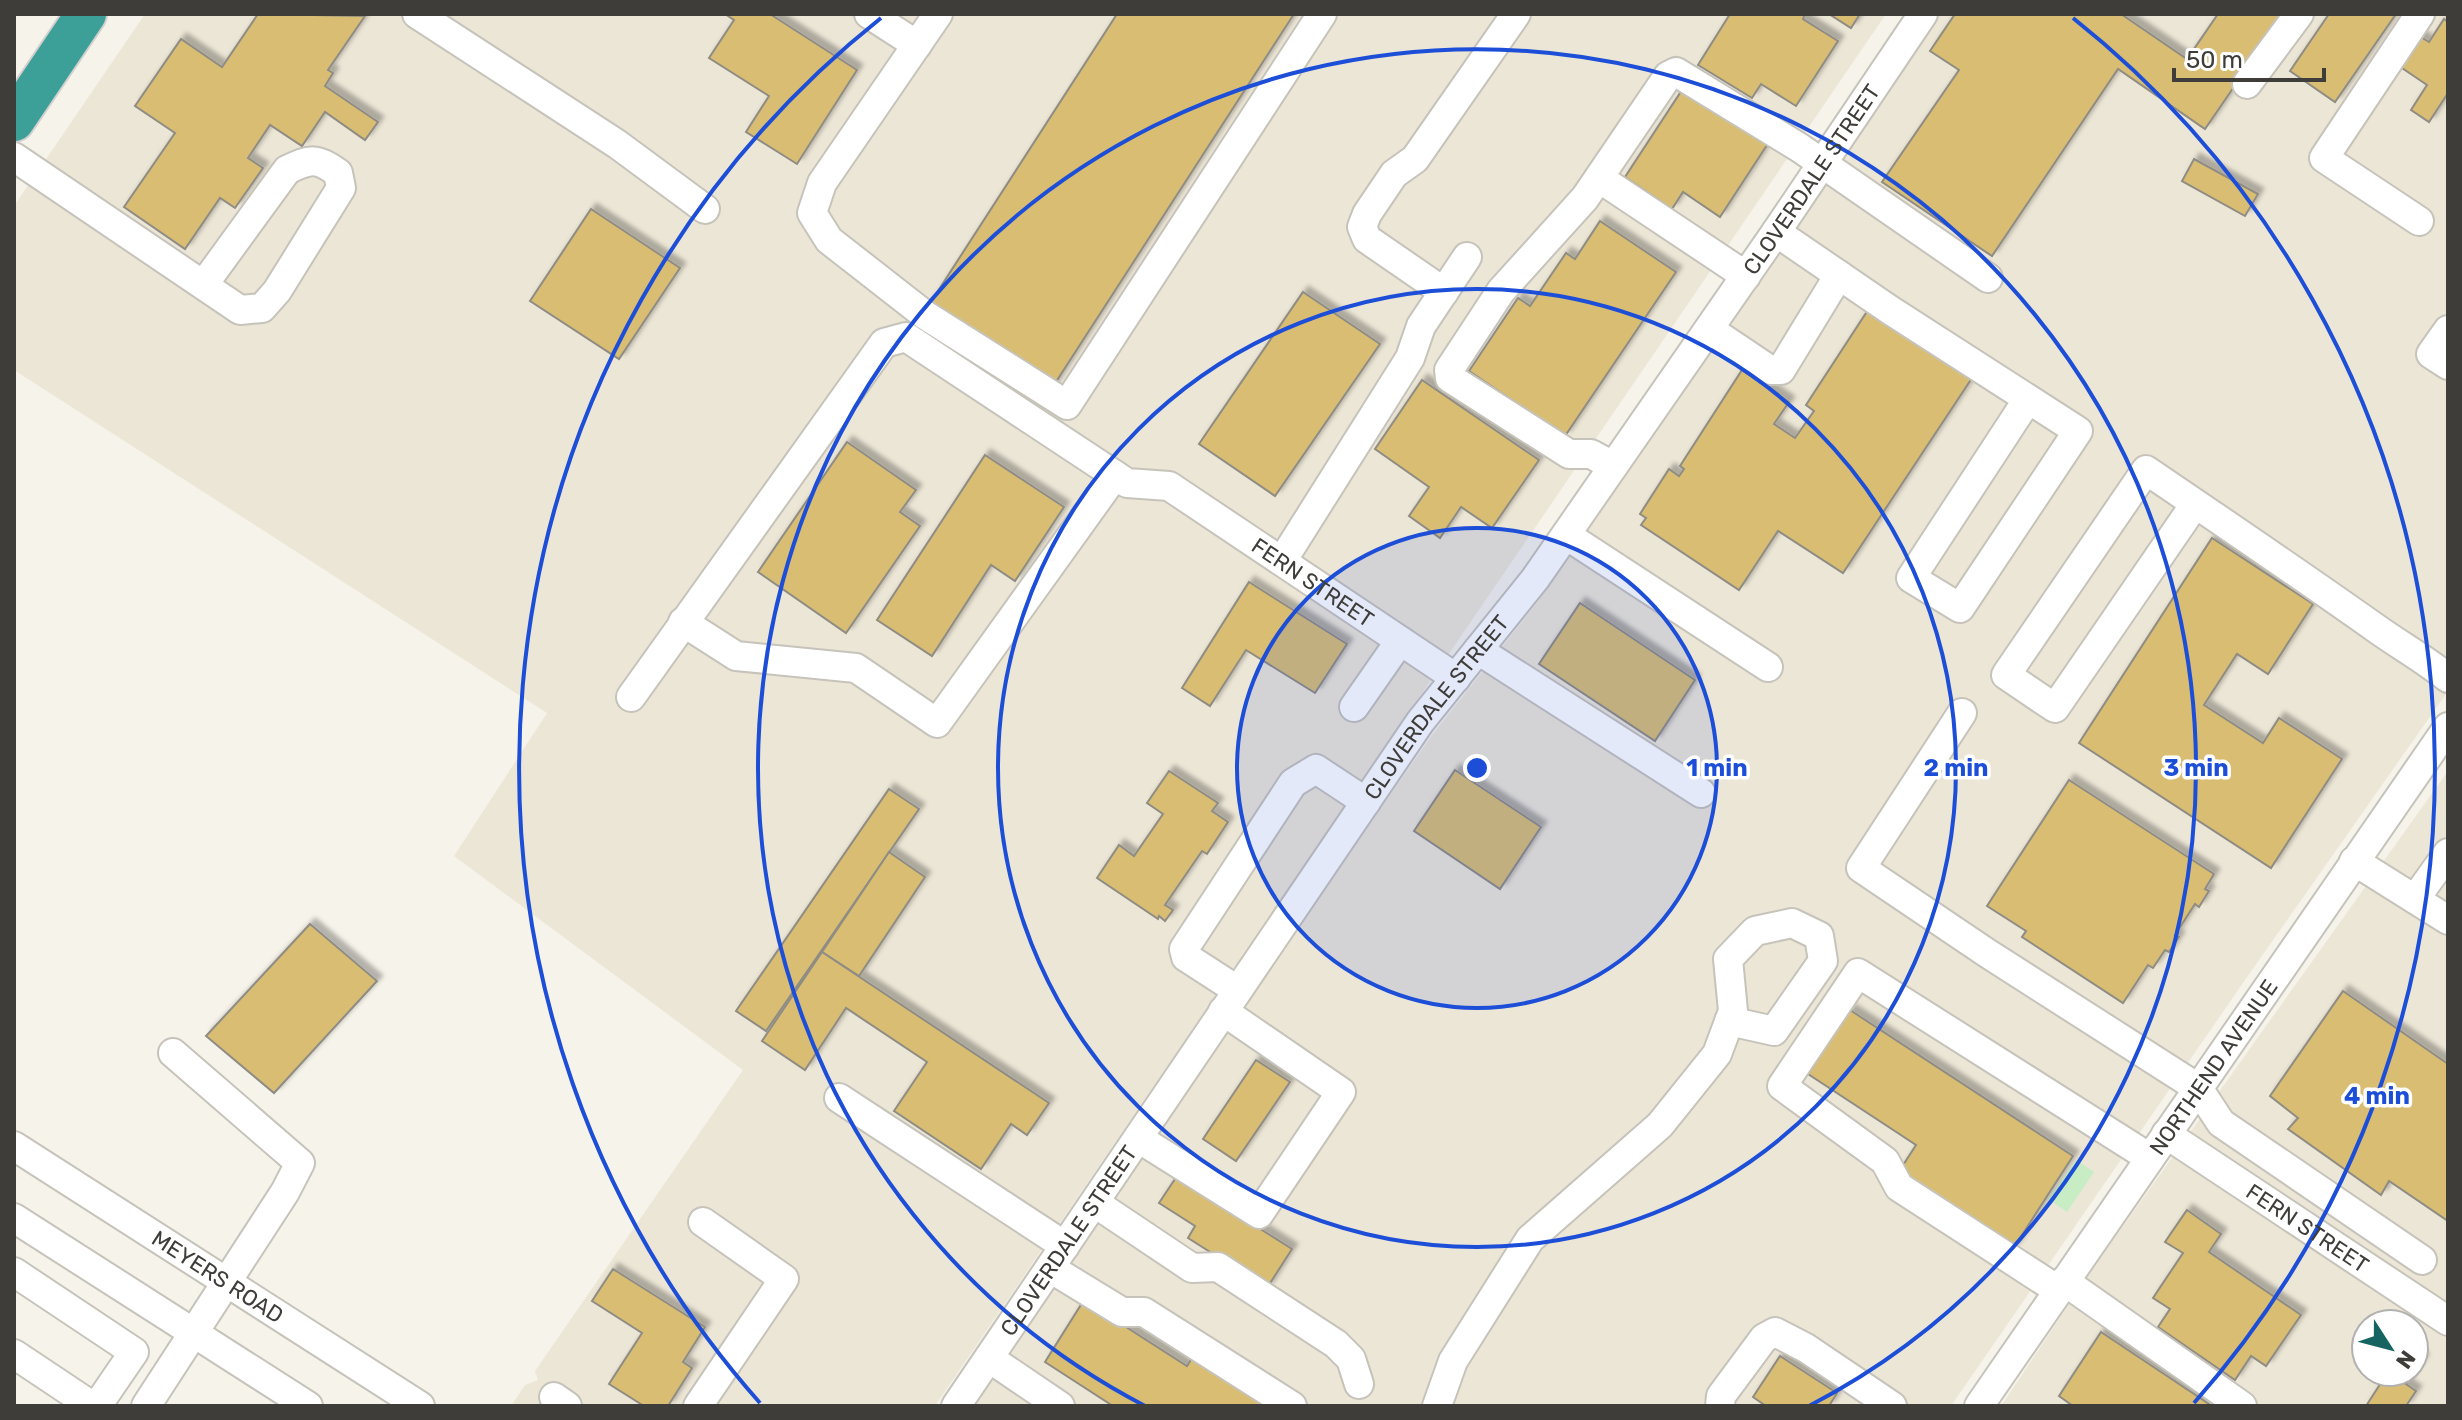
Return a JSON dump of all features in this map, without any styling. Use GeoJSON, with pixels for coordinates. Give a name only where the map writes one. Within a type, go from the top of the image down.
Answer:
{"type":"FeatureCollection","features":[{"type":"Feature","properties":{"kind":"highway"},"geometry":{"type":"LineString","coordinates":[[14,121],[86,14]]}},
{"type":"Feature","properties":{"kind":"street"},"geometry":{"type":"LineString","coordinates":[[417,14],[617,144],[705,209]]}},
{"type":"Feature","properties":{"kind":"street"},"geometry":{"type":"LineString","coordinates":[[869,14],[917,45]]}},
{"type":"Feature","properties":{"kind":"street"},"geometry":{"type":"LineString","coordinates":[[938,14],[822,183],[812,213],[829,240],[925,315],[1067,405],[1322,14]]}},
{"type":"Feature","properties":{"kind":"street"},"geometry":{"type":"LineString","coordinates":[[1444,292],[1367,239],[1362,227],[1367,214],[1394,174],[1415,159],[1516,14]]}},
{"type":"Feature","properties":{"kind":"street","name":"CLOVERDALE STREET"},"geometry":{"type":"LineString","coordinates":[[956,1406],[1420,722],[1535,579],[1746,276],[1923,14]]}},
{"type":"Feature","properties":{"kind":"street"},"geometry":{"type":"LineString","coordinates":[[2247,84],[2299,14]]}},
{"type":"Feature","properties":{"kind":"street"},"geometry":{"type":"LineString","coordinates":[[2419,221],[2324,158],[2420,14]]}},
{"type":"Feature","properties":{"kind":"street"},"geometry":{"type":"LineString","coordinates":[[1613,466],[1591,454],[1569,454],[1450,378],[1449,370],[1501,291],[1585,198],[1668,76],[1676,72],[1822,163],[1988,278]]}},
{"type":"Feature","properties":{"kind":"street"},"geometry":{"type":"LineString","coordinates":[[14,157],[240,310],[262,308],[277,291],[341,188],[338,173],[324,162],[306,161],[287,170],[204,284]]}},
{"type":"Feature","properties":{"kind":"street"},"geometry":{"type":"LineString","coordinates":[[1599,178],[1746,276]]}},
{"type":"Feature","properties":{"kind":"street"},"geometry":{"type":"LineString","coordinates":[[1776,232],[2078,431],[1960,608],[1911,578],[2028,399]]}},
{"type":"Feature","properties":{"kind":"street"},"geometry":{"type":"LineString","coordinates":[[1282,561],[1410,358],[1421,326],[1467,257]]}},
{"type":"Feature","properties":{"kind":"street"},"geometry":{"type":"LineString","coordinates":[[1709,329],[1770,370],[1781,370],[1839,275]]}},
{"type":"Feature","properties":{"kind":"street"},"geometry":{"type":"LineString","coordinates":[[2448,330],[2431,354],[2448,365]]}},
{"type":"Feature","properties":{"kind":"street"},"geometry":{"type":"LineString","coordinates":[[631,697],[683,622],[884,343],[906,337],[1115,475],[937,723],[856,668],[736,656],[683,622]]}},
{"type":"Feature","properties":{"kind":"street"},"geometry":{"type":"LineString","coordinates":[[2195,504],[2055,708],[2006,675],[2146,470],[2448,678]]}},
{"type":"Feature","properties":{"kind":"street","name":"FERN STREET"},"geometry":{"type":"LineString","coordinates":[[1115,475],[1127,483],[1169,486],[1456,678]]}},
{"type":"Feature","properties":{"kind":"street"},"geometry":{"type":"LineString","coordinates":[[1566,535],[1768,667]]}},
{"type":"Feature","properties":{"kind":"street"},"geometry":{"type":"LineString","coordinates":[[1354,707],[1400,641]]}},
{"type":"Feature","properties":{"kind":"street"},"geometry":{"type":"LineString","coordinates":[[1478,650],[1701,793]]}},
{"type":"Feature","properties":{"kind":"street"},"geometry":{"type":"LineString","coordinates":[[1962,713],[1861,868],[2000,962],[2198,1088],[2221,1123],[2422,1260]]}},
{"type":"Feature","properties":{"kind":"street","name":"NORTHEND AVENUE"},"geometry":{"type":"LineString","coordinates":[[1979,1406],[2447,731]]}},
{"type":"Feature","properties":{"kind":"street"},"geometry":{"type":"LineString","coordinates":[[1138,1138],[1259,1214],[1341,1092],[1230,1001],[1186,957],[1184,949],[1293,783],[1316,769],[1366,802]]}},
{"type":"Feature","properties":{"kind":"street"},"geometry":{"type":"LineString","coordinates":[[2415,899],[2448,853]]}},
{"type":"Feature","properties":{"kind":"street"},"geometry":{"type":"LineString","coordinates":[[2354,861],[2448,920]]}},
{"type":"Feature","properties":{"kind":"street"},"geometry":{"type":"LineString","coordinates":[[2150,1158],[1858,973],[1782,1086],[1885,1161],[1899,1187],[2061,1285],[2242,1406]]}},
{"type":"Feature","properties":{"kind":"street"},"geometry":{"type":"LineString","coordinates":[[1437,1406],[1453,1361],[1530,1239],[1660,1125],[1717,1054],[1729,1021]]}},
{"type":"Feature","properties":{"kind":"street"},"geometry":{"type":"LineString","coordinates":[[146,1406],[196,1333],[300,1163],[173,1053]]}},
{"type":"Feature","properties":{"kind":"street"},"geometry":{"type":"LineString","coordinates":[[839,1098],[1058,1257],[1122,1312],[1144,1312],[1292,1406]]}},
{"type":"Feature","properties":{"kind":"street","name":"FERN STREET"},"geometry":{"type":"LineString","coordinates":[[2166,1134],[2448,1321]]}},
{"type":"Feature","properties":{"kind":"street","name":"MEYERS ROAD"},"geometry":{"type":"LineString","coordinates":[[14,1146],[420,1406]]}},
{"type":"Feature","properties":{"kind":"street"},"geometry":{"type":"LineString","coordinates":[[1095,1203],[1192,1268],[1218,1267],[1336,1344],[1351,1359],[1359,1384]]}},
{"type":"Feature","properties":{"kind":"street"},"geometry":{"type":"LineString","coordinates":[[14,1218],[308,1406]]}},
{"type":"Feature","properties":{"kind":"street"},"geometry":{"type":"LineString","coordinates":[[698,1406],[784,1279],[703,1222]]}},
{"type":"Feature","properties":{"kind":"street"},"geometry":{"type":"LineString","coordinates":[[14,1272],[134,1352],[94,1406],[14,1354]]}},
{"type":"Feature","properties":{"kind":"street"},"geometry":{"type":"LineString","coordinates":[[1720,1406],[1721,1396],[1764,1338],[1775,1332],[1806,1348],[1892,1406]]}},
{"type":"Feature","properties":{"kind":"street"},"geometry":{"type":"LineString","coordinates":[[989,1358],[1060,1406]]}},
{"type":"Feature","properties":{"kind":"shaded area"},"geometry":{"type":"Polygon","coordinates":[[[145,14],[1886,14],[935,1406],[511,1406],[525,1385],[538,1380],[535,1371],[743,1070],[454,856],[547,713],[14,370],[14,206],[145,14]]]}},
{"type":"Feature","properties":{"kind":"shaded area"},"geometry":{"type":"Polygon","coordinates":[[[1938,14],[2448,14],[2448,691],[1951,1406],[975,1406],[1331,878],[1436,730],[1537,603],[1938,14]]]}},
{"type":"Feature","properties":{"kind":"shaded area"},"geometry":{"type":"Polygon","coordinates":[[[2448,771],[2448,1406],[2001,1406],[2094,1267],[2448,771]]]}},
{"type":"Feature","properties":{"kind":"green space"},"geometry":{"type":"Polygon","coordinates":[[[2076,1160],[2094,1172],[2067,1212],[2048,1199],[2076,1160]]]}},
{"type":"Feature","properties":{"kind":"building"},"geometry":{"type":"Polygon","coordinates":[[[258,14],[365,16],[328,70],[333,73],[325,86],[378,122],[365,140],[325,112],[302,146],[270,125],[248,158],[263,168],[235,208],[220,198],[185,249],[124,207],[175,133],[135,106],[181,39],[222,67],[258,14]]]}},
{"type":"Feature","properties":{"kind":"building"},"geometry":{"type":"Polygon","coordinates":[[[725,14],[770,14],[857,70],[797,164],[746,132],[769,96],[709,58],[734,20],[725,14]]]}},
{"type":"Feature","properties":{"kind":"building"},"geometry":{"type":"Polygon","coordinates":[[[1117,14],[1294,14],[1052,388],[927,308],[1117,14]]]}},
{"type":"Feature","properties":{"kind":"building"},"geometry":{"type":"Polygon","coordinates":[[[1730,14],[1805,14],[1803,19],[1838,41],[1796,106],[1761,84],[1752,98],[1698,65],[1730,14]]]}},
{"type":"Feature","properties":{"kind":"building"},"geometry":{"type":"Polygon","coordinates":[[[1829,14],[1860,14],[1851,28],[1829,14]]]}},
{"type":"Feature","properties":{"kind":"building"},"geometry":{"type":"Polygon","coordinates":[[[1955,14],[2121,14],[2187,59],[2218,14],[2284,14],[2205,129],[2118,69],[1992,256],[1882,182],[1959,70],[1930,51],[1955,14]]]}},
{"type":"Feature","properties":{"kind":"building"},"geometry":{"type":"Polygon","coordinates":[[[2329,14],[2396,14],[2335,102],[2290,71],[2329,14]]]}},
{"type":"Feature","properties":{"kind":"building"},"geometry":{"type":"Polygon","coordinates":[[[2444,19],[2448,22],[2448,93],[2429,122],[2411,110],[2427,85],[2399,66],[2419,36],[2429,42],[2444,19]]]}},
{"type":"Feature","properties":{"kind":"building"},"geometry":{"type":"Polygon","coordinates":[[[1684,87],[1769,142],[1720,217],[1683,192],[1672,209],[1625,177],[1684,87]]]}},
{"type":"Feature","properties":{"kind":"building"},"geometry":{"type":"Polygon","coordinates":[[[2194,159],[2258,194],[2245,216],[2182,181],[2194,159]]]}},
{"type":"Feature","properties":{"kind":"building"},"geometry":{"type":"Polygon","coordinates":[[[591,209],[680,268],[619,359],[530,301],[591,209]]]}},
{"type":"Feature","properties":{"kind":"building"},"geometry":{"type":"Polygon","coordinates":[[[1600,221],[1676,272],[1565,436],[1469,371],[1518,298],[1530,306],[1566,253],[1575,259],[1600,221]]]}},
{"type":"Feature","properties":{"kind":"building"},"geometry":{"type":"Polygon","coordinates":[[[1303,292],[1380,344],[1275,496],[1199,444],[1303,292]]]}},
{"type":"Feature","properties":{"kind":"building"},"geometry":{"type":"Polygon","coordinates":[[[1868,310],[1972,378],[1843,573],[1778,531],[1739,590],[1641,525],[1646,518],[1640,514],[1669,469],[1679,476],[1684,469],[1680,466],[1742,370],[1789,402],[1774,424],[1795,438],[1814,411],[1806,405],[1868,310]]]}},
{"type":"Feature","properties":{"kind":"building"},"geometry":{"type":"Polygon","coordinates":[[[1422,380],[1539,460],[1492,528],[1461,507],[1440,538],[1409,516],[1429,487],[1375,449],[1422,380]]]}},
{"type":"Feature","properties":{"kind":"building"},"geometry":{"type":"Polygon","coordinates":[[[847,442],[916,490],[900,512],[920,526],[846,633],[758,572],[847,442]]]}},
{"type":"Feature","properties":{"kind":"building"},"geometry":{"type":"Polygon","coordinates":[[[985,455],[1064,507],[1015,581],[991,565],[932,656],[877,620],[985,455]]]}},
{"type":"Feature","properties":{"kind":"building"},"geometry":{"type":"Polygon","coordinates":[[[2212,538],[2313,604],[2268,674],[2237,654],[2204,705],[2263,743],[2279,718],[2342,759],[2271,868],[2079,743],[2212,538]]]}},
{"type":"Feature","properties":{"kind":"building"},"geometry":{"type":"Polygon","coordinates":[[[1249,582],[1347,644],[1315,693],[1246,650],[1210,706],[1182,688],[1249,582]]]}},
{"type":"Feature","properties":{"kind":"building"},"geometry":{"type":"Polygon","coordinates":[[[1580,603],[1695,680],[1655,741],[1539,664],[1580,603]]]}},
{"type":"Feature","properties":{"kind":"building"},"geometry":{"type":"Polygon","coordinates":[[[1455,770],[1541,827],[1500,889],[1414,831],[1455,770]]]}},
{"type":"Feature","properties":{"kind":"building"},"geometry":{"type":"Polygon","coordinates":[[[1169,771],[1218,803],[1212,811],[1228,822],[1207,854],[1202,851],[1165,905],[1173,910],[1165,921],[1097,878],[1119,845],[1134,856],[1163,814],[1147,803],[1169,771]]]}},
{"type":"Feature","properties":{"kind":"building"},"geometry":{"type":"Polygon","coordinates":[[[2069,780],[2214,874],[2205,889],[2209,891],[2199,907],[2195,904],[2175,935],[2179,937],[2169,952],[2165,950],[2153,968],[2148,965],[2123,1003],[2022,937],[2026,931],[1987,906],[2069,780]]]}},
{"type":"Feature","properties":{"kind":"building"},"geometry":{"type":"Polygon","coordinates":[[[889,789],[919,809],[766,1031],[736,1011],[889,789]]]}},
{"type":"Feature","properties":{"kind":"building"},"geometry":{"type":"Polygon","coordinates":[[[889,852],[925,877],[859,976],[822,952],[889,852]]]}},
{"type":"Feature","properties":{"kind":"building"},"geometry":{"type":"Polygon","coordinates":[[[310,924],[377,981],[274,1093],[206,1036],[310,924]]]}},
{"type":"Feature","properties":{"kind":"building"},"geometry":{"type":"Polygon","coordinates":[[[822,952],[1049,1103],[1027,1135],[1011,1124],[981,1169],[894,1111],[927,1062],[846,1008],[805,1070],[762,1041],[822,952]]]}},
{"type":"Feature","properties":{"kind":"building"},"geometry":{"type":"Polygon","coordinates":[[[2343,991],[2448,1064],[2448,1221],[2389,1181],[2381,1195],[2288,1129],[2298,1118],[2270,1096],[2343,991]]]}},
{"type":"Feature","properties":{"kind":"building"},"geometry":{"type":"Polygon","coordinates":[[[1850,1010],[2073,1156],[2013,1249],[1898,1173],[1916,1145],[1808,1074],[1850,1010]]]}},
{"type":"Feature","properties":{"kind":"building"},"geometry":{"type":"Polygon","coordinates":[[[1256,1060],[1290,1082],[1236,1161],[1203,1139],[1256,1060]]]}},
{"type":"Feature","properties":{"kind":"building"},"geometry":{"type":"Polygon","coordinates":[[[1177,1176],[1292,1249],[1267,1288],[1188,1238],[1195,1226],[1159,1203],[1177,1176]]]}},
{"type":"Feature","properties":{"kind":"building"},"geometry":{"type":"Polygon","coordinates":[[[2187,1210],[2221,1234],[2209,1252],[2301,1315],[2266,1366],[2251,1356],[2235,1380],[2158,1327],[2170,1309],[2153,1298],[2183,1253],[2165,1242],[2187,1210]]]}},
{"type":"Feature","properties":{"kind":"building"},"geometry":{"type":"Polygon","coordinates":[[[613,1269],[705,1327],[683,1362],[692,1368],[668,1406],[644,1406],[609,1384],[642,1333],[592,1301],[613,1269]]]}},
{"type":"Feature","properties":{"kind":"building"},"geometry":{"type":"Polygon","coordinates":[[[1084,1300],[1187,1366],[1196,1351],[1282,1406],[1113,1406],[1045,1362],[1084,1300]]]}},
{"type":"Feature","properties":{"kind":"building"},"geometry":{"type":"Polygon","coordinates":[[[2101,1332],[2212,1406],[2073,1406],[2059,1396],[2101,1332]]]}},
{"type":"Feature","properties":{"kind":"building"},"geometry":{"type":"Polygon","coordinates":[[[1780,1356],[1837,1393],[1829,1406],[1766,1406],[1753,1397],[1780,1356]]]}},
{"type":"Feature","properties":{"kind":"building"},"geometry":{"type":"Polygon","coordinates":[[[2378,1388],[2412,1388],[2416,1391],[2406,1406],[2366,1406],[2378,1388]]]}}]}
